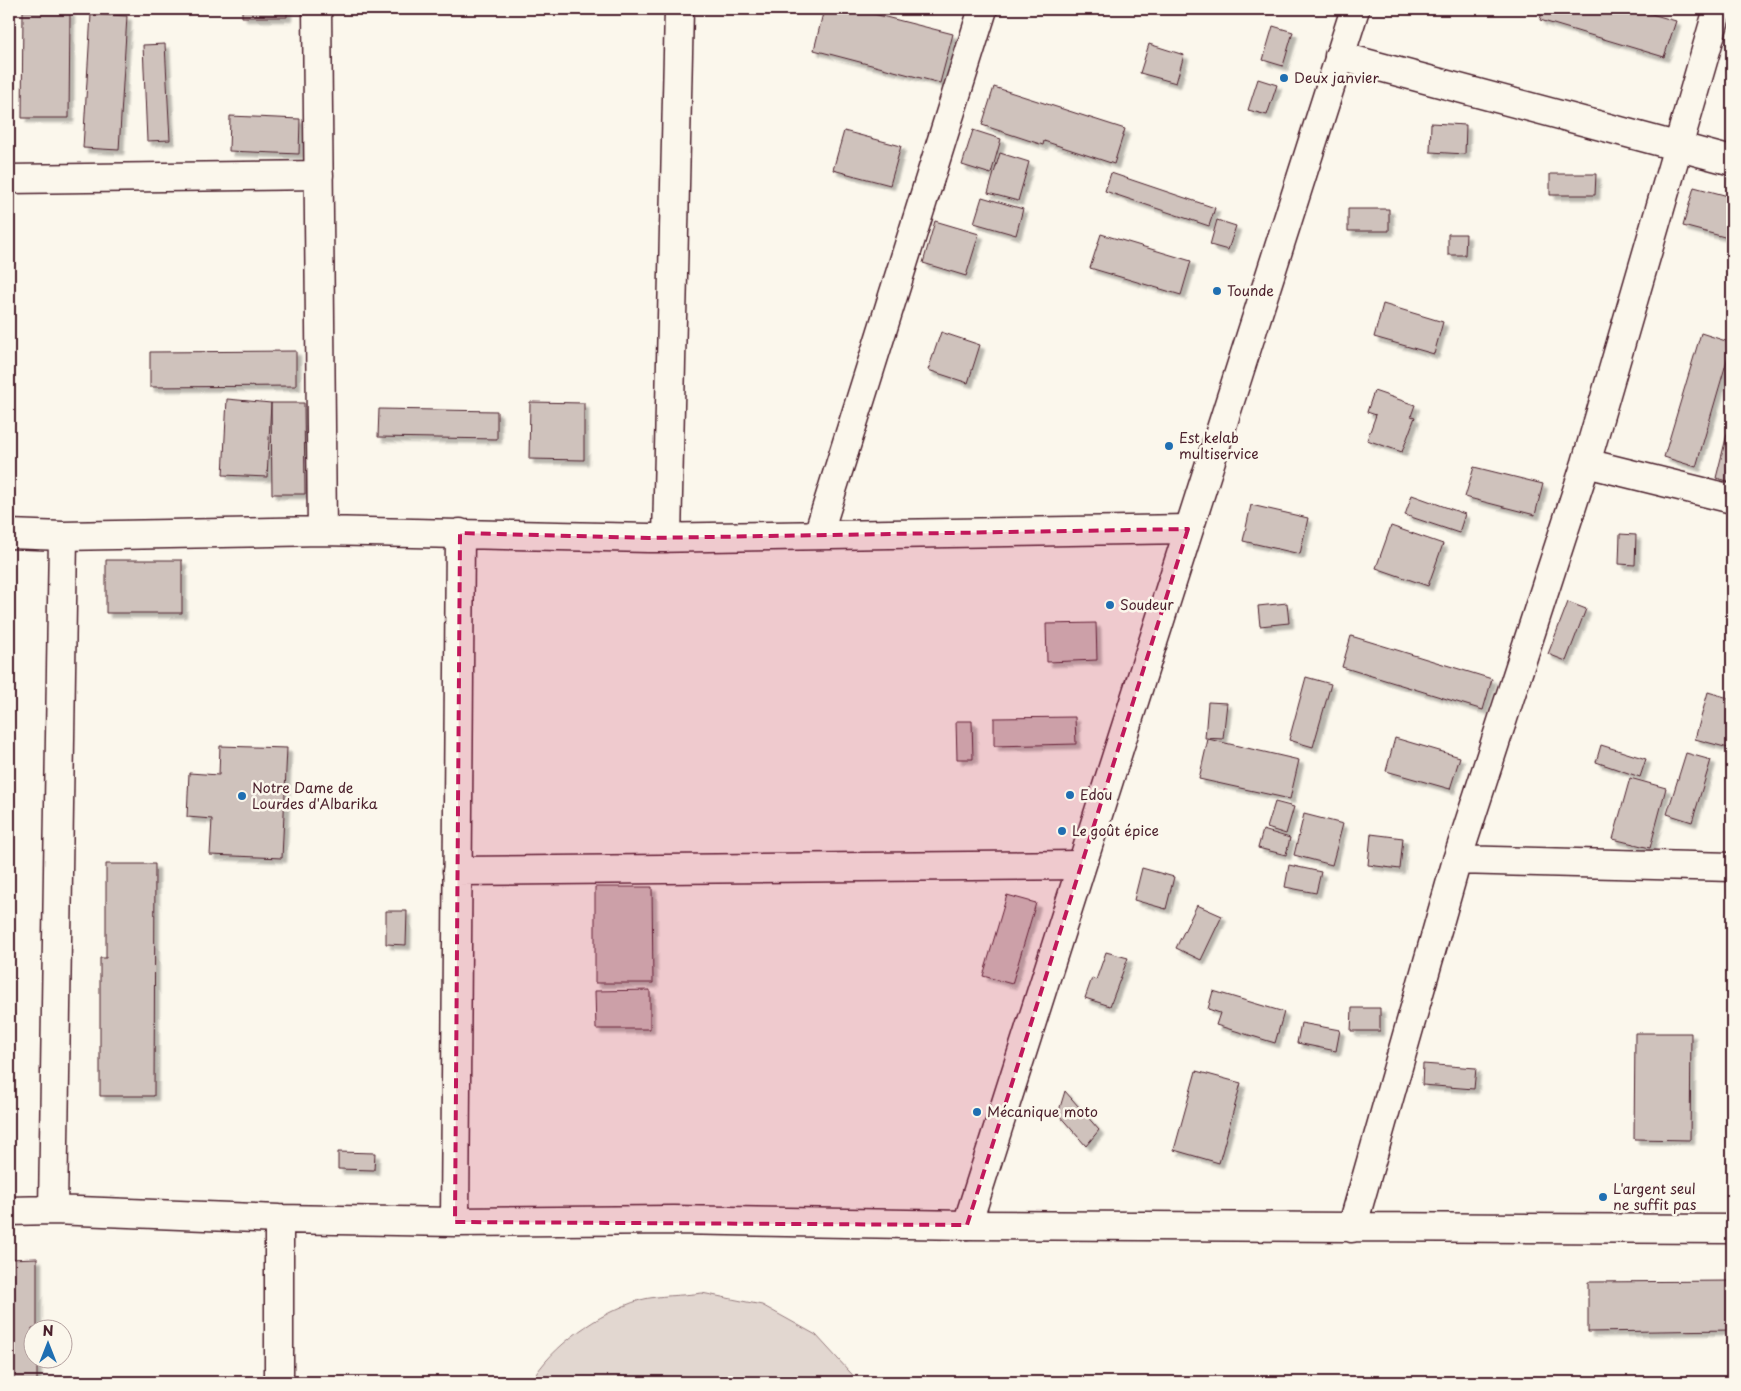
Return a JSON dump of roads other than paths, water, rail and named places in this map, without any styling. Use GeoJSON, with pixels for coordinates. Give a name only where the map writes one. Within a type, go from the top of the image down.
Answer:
{"type":"FeatureCollection","features":[{"type":"Feature","properties":{"kind":"street"},"geometry":{"type":"LineString","coordinates":[[318,9],[322,531]]}},
{"type":"Feature","properties":{"kind":"street"},"geometry":{"type":"LineString","coordinates":[[667,538],[679,9]]}},
{"type":"Feature","properties":{"kind":"street"},"geometry":{"type":"LineString","coordinates":[[818,535],[983,9]]}},
{"type":"Feature","properties":{"kind":"street"},"geometry":{"type":"LineString","coordinates":[[966,1226],[1355,9]]}},
{"type":"Feature","properties":{"kind":"street"},"geometry":{"type":"LineString","coordinates":[[1352,1228],[1457,860],[1586,463],[1718,9]]}},
{"type":"Feature","properties":{"kind":"street"},"geometry":{"type":"LineString","coordinates":[[1340,56],[1732,161]]}},
{"type":"Feature","properties":{"kind":"street"},"geometry":{"type":"LineString","coordinates":[[9,179],[319,175]]}},
{"type":"Feature","properties":{"kind":"street"},"geometry":{"type":"LineString","coordinates":[[1586,463],[1732,499]]}},
{"type":"Feature","properties":{"kind":"street"},"geometry":{"type":"LineString","coordinates":[[9,534],[63,536],[322,531],[667,538],[1188,528]]}},
{"type":"Feature","properties":{"kind":"street"},"geometry":{"type":"LineString","coordinates":[[455,1222],[460,533]]}},
{"type":"Feature","properties":{"kind":"street"},"geometry":{"type":"LineString","coordinates":[[53,1210],[63,536]]}},
{"type":"Feature","properties":{"kind":"street"},"geometry":{"type":"LineString","coordinates":[[1457,860],[1732,867]]}},
{"type":"Feature","properties":{"kind":"street"},"geometry":{"type":"LineString","coordinates":[[458,870],[1080,865]]}},
{"type":"Feature","properties":{"kind":"street"},"geometry":{"type":"LineString","coordinates":[[9,1210],[279,1219],[455,1222],[674,1220],[966,1226],[1732,1229]]}},
{"type":"Feature","properties":{"kind":"street"},"geometry":{"type":"LineString","coordinates":[[279,1219],[279,1382]]}},
{"type":"Feature","properties":{"kind":"place","name":"Deux janvier"},"geometry":{"type":"Point","coordinates":[1284,78]}},
{"type":"Feature","properties":{"kind":"place","name":"Tounde"},"geometry":{"type":"Point","coordinates":[1217,291]}},
{"type":"Feature","properties":{"kind":"place","name":"Est kelab multiservice"},"geometry":{"type":"Point","coordinates":[1169,446]}},
{"type":"Feature","properties":{"kind":"place","name":"Soudeur"},"geometry":{"type":"Point","coordinates":[1110,605]}},
{"type":"Feature","properties":{"kind":"place","name":"Edou"},"geometry":{"type":"Point","coordinates":[1070,795]}},
{"type":"Feature","properties":{"kind":"place","name":"Notre Dame de Lourdes d'Albarika"},"geometry":{"type":"Point","coordinates":[242,796]}},
{"type":"Feature","properties":{"kind":"place","name":"Le goût épice"},"geometry":{"type":"Point","coordinates":[1062,831]}},
{"type":"Feature","properties":{"kind":"place","name":"Mécanique moto"},"geometry":{"type":"Point","coordinates":[977,1112]}},
{"type":"Feature","properties":{"kind":"place","name":"L'argent seul ne suffit pas"},"geometry":{"type":"Point","coordinates":[1603,1197]}}]}
